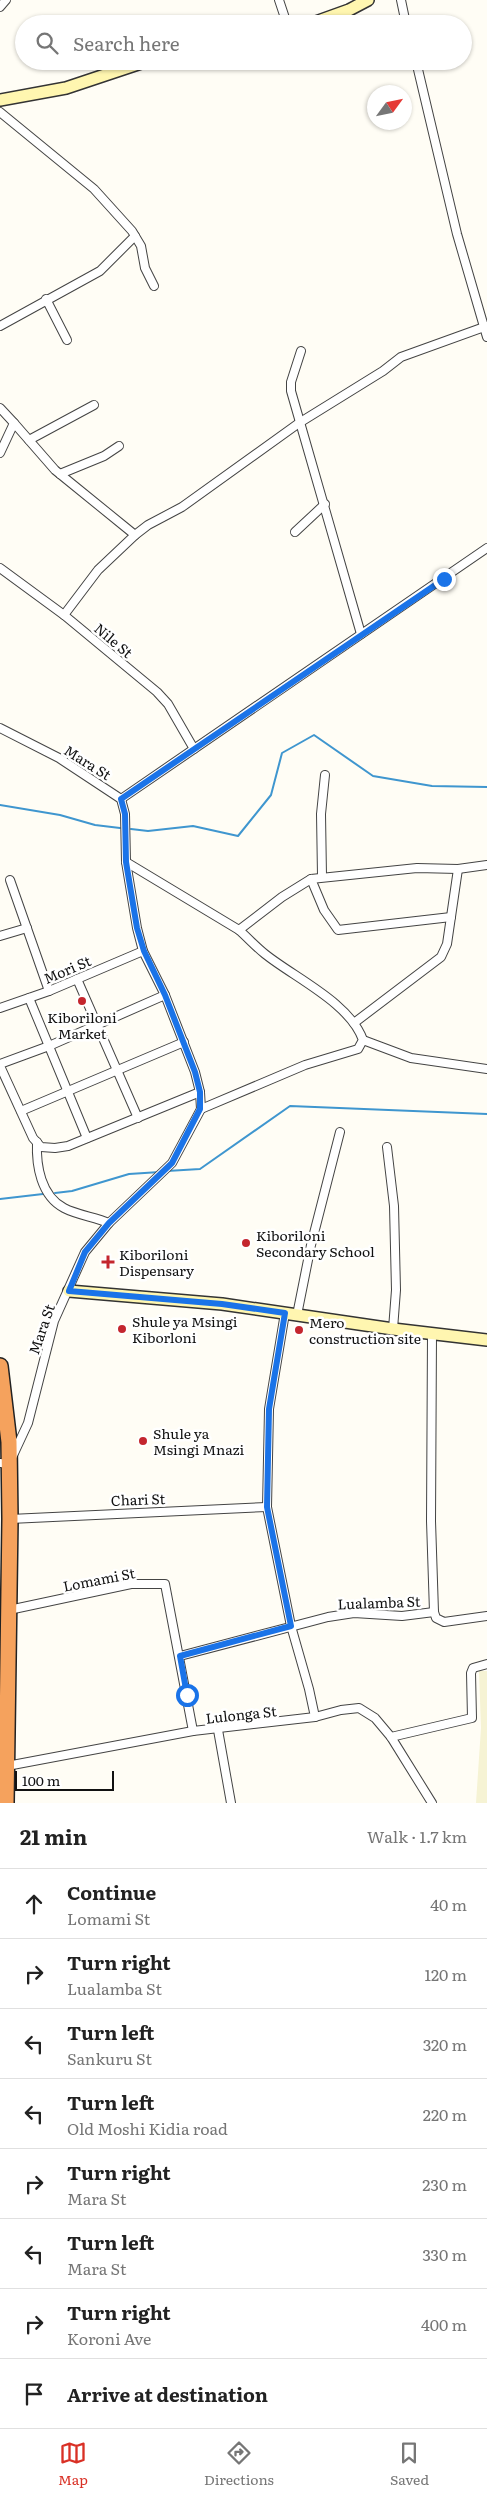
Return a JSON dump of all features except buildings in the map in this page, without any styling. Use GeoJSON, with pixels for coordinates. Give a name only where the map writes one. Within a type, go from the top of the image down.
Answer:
{"type":"FeatureCollection","features":[{"type":"Feature","properties":{"kind":"highway"},"geometry":{"type":"LineString","coordinates":[[0,1366],[8,1442],[3,1464],[10,1519],[9,1610],[4,1642],[4,1744],[8,1766],[6,1803]]}},
{"type":"Feature","properties":{"kind":"street"},"geometry":{"type":"LineString","coordinates":[[0,7],[6,0]]}},
{"type":"Feature","properties":{"kind":"street"},"geometry":{"type":"LineString","coordinates":[[279,0],[284,15]]}},
{"type":"Feature","properties":{"kind":"street"},"geometry":{"type":"LineString","coordinates":[[336,15],[368,0]]}},
{"type":"Feature","properties":{"kind":"street"},"geometry":{"type":"LineString","coordinates":[[401,0],[404,15]]}},
{"type":"Feature","properties":{"kind":"street"},"geometry":{"type":"LineString","coordinates":[[0,100],[66,88],[120,70]]}},
{"type":"Feature","properties":{"kind":"street"},"geometry":{"type":"LineString","coordinates":[[418,70],[457,234],[486,327],[487,337]]}},
{"type":"Feature","properties":{"kind":"street"},"geometry":{"type":"LineString","coordinates":[[0,112],[94,189],[136,236],[141,246],[145,268],[154,286]]}},
{"type":"Feature","properties":{"kind":"street"},"geometry":{"type":"LineString","coordinates":[[0,326],[100,271],[136,236]]}},
{"type":"Feature","properties":{"kind":"street"},"geometry":{"type":"LineString","coordinates":[[46,299],[67,340]]}},
{"type":"Feature","properties":{"kind":"street"},"geometry":{"type":"LineString","coordinates":[[64,614],[98,570],[134,535],[194,499],[299,423],[407,354],[486,327]]}},
{"type":"Feature","properties":{"kind":"street"},"geometry":{"type":"LineString","coordinates":[[301,351],[290,382],[299,423],[361,634]]}},
{"type":"Feature","properties":{"kind":"street"},"geometry":{"type":"LineString","coordinates":[[29,440],[94,405]]}},
{"type":"Feature","properties":{"kind":"street"},"geometry":{"type":"LineString","coordinates":[[0,408],[60,474],[134,535]]}},
{"type":"Feature","properties":{"kind":"street"},"geometry":{"type":"LineString","coordinates":[[0,453],[14,423]]}},
{"type":"Feature","properties":{"kind":"street"},"geometry":{"type":"LineString","coordinates":[[60,474],[104,456],[119,446]]}},
{"type":"Feature","properties":{"kind":"street"},"geometry":{"type":"LineString","coordinates":[[295,532],[324,504]]}},
{"type":"Feature","properties":{"kind":"street"},"geometry":{"type":"LineString","coordinates":[[121,799],[487,548]]}},
{"type":"Feature","properties":{"kind":"street","name":"Nile St"},"geometry":{"type":"LineString","coordinates":[[0,568],[64,614],[157,692],[168,704],[194,749]]}},
{"type":"Feature","properties":{"kind":"street","name":"Mara St"},"geometry":{"type":"LineString","coordinates":[[0,728],[59,758],[121,799],[125,814],[126,862],[137,928],[144,951],[165,995],[184,1042],[200,1092],[200,1109],[180,1149],[163,1173],[109,1223],[85,1252],[54,1321],[28,1423],[3,1464]]}},
{"type":"Feature","properties":{"kind":"street"},"geometry":{"type":"LineString","coordinates":[[322,876],[321,814],[325,775]]}},
{"type":"Feature","properties":{"kind":"street"},"geometry":{"type":"LineString","coordinates":[[126,862],[232,928],[239,930],[265,954],[327,998],[354,1023],[363,1040],[411,1058],[487,1069]]}},
{"type":"Feature","properties":{"kind":"street"},"geometry":{"type":"LineString","coordinates":[[239,930],[282,897],[311,879],[322,876],[417,868],[458,869],[487,865]]}},
{"type":"Feature","properties":{"kind":"street"},"geometry":{"type":"LineString","coordinates":[[354,1023],[441,957],[446,944],[458,869]]}},
{"type":"Feature","properties":{"kind":"street"},"geometry":{"type":"LineString","coordinates":[[311,879],[324,910],[338,930],[451,917]]}},
{"type":"Feature","properties":{"kind":"street"},"geometry":{"type":"LineString","coordinates":[[10,880],[49,991]]}},
{"type":"Feature","properties":{"kind":"street"},"geometry":{"type":"LineString","coordinates":[[0,936],[27,928]]}},
{"type":"Feature","properties":{"kind":"street","name":"Mori St"},"geometry":{"type":"LineString","coordinates":[[0,1008],[49,991],[144,951]]}},
{"type":"Feature","properties":{"kind":"street"},"geometry":{"type":"LineString","coordinates":[[77,979],[138,1118]]}},
{"type":"Feature","properties":{"kind":"street"},"geometry":{"type":"LineString","coordinates":[[165,995],[49,1046],[0,1065],[21,1112],[41,1147],[55,1148],[68,1146],[200,1092]]}},
{"type":"Feature","properties":{"kind":"street"},"geometry":{"type":"LineString","coordinates":[[29,998],[87,1138]]}},
{"type":"Feature","properties":{"kind":"street"},"geometry":{"type":"LineString","coordinates":[[200,1109],[305,1066],[358,1049],[363,1040]]}},
{"type":"Feature","properties":{"kind":"street"},"geometry":{"type":"LineString","coordinates":[[21,1112],[184,1042]]}},
{"type":"Feature","properties":{"kind":"street"},"geometry":{"type":"LineString","coordinates":[[297,1315],[311,1245],[340,1132]]}},
{"type":"Feature","properties":{"kind":"street"},"geometry":{"type":"LineString","coordinates":[[37,1142],[37,1166],[40,1176],[56,1203],[70,1211],[109,1223]]}},
{"type":"Feature","properties":{"kind":"street"},"geometry":{"type":"LineString","coordinates":[[387,1147],[394,1206],[396,1290],[393,1329]]}},
{"type":"Feature","properties":{"kind":"street"},"geometry":{"type":"LineString","coordinates":[[69,1291],[204,1302],[393,1329],[487,1340]]}},
{"type":"Feature","properties":{"kind":"street"},"geometry":{"type":"LineString","coordinates":[[285,1313],[269,1409],[267,1507],[291,1626],[309,1689],[314,1717]]}},
{"type":"Feature","properties":{"kind":"street"},"geometry":{"type":"LineString","coordinates":[[432,1334],[431,1521],[434,1612],[436,1618],[444,1622],[487,1616]]}},
{"type":"Feature","properties":{"kind":"street"},"geometry":{"type":"LineString","coordinates":[[0,1422],[8,1442]]}},
{"type":"Feature","properties":{"kind":"street","name":"Chari St"},"geometry":{"type":"LineString","coordinates":[[10,1519],[267,1507]]}},
{"type":"Feature","properties":{"kind":"street","name":"Lomami St"},"geometry":{"type":"LineString","coordinates":[[9,1610],[131,1584],[165,1584],[193,1731]]}},
{"type":"Feature","properties":{"kind":"street","name":"Lualamba St"},"geometry":{"type":"LineString","coordinates":[[180,1656],[291,1626],[354,1613],[402,1616],[434,1612]]}},
{"type":"Feature","properties":{"kind":"street"},"geometry":{"type":"LineString","coordinates":[[391,1738],[472,1718],[471,1673],[473,1668],[487,1664]]}},
{"type":"Feature","properties":{"kind":"street","name":"Lulonga St"},"geometry":{"type":"LineString","coordinates":[[8,1766],[193,1731],[218,1730],[314,1717],[341,1710],[359,1708],[375,1718],[391,1738],[432,1803]]}},
{"type":"Feature","properties":{"kind":"street"},"geometry":{"type":"LineString","coordinates":[[218,1730],[231,1803]]}},
{"type":"Feature","properties":{"kind":"shaded area"},"geometry":{"type":"Polygon","coordinates":[[[479,1671],[487,1671],[487,1803],[476,1803],[481,1728],[479,1671]]]}},
{"type":"Feature","properties":{"kind":"waterway"},"geometry":{"type":"LineString","coordinates":[[131,829],[148,831],[193,826],[238,836],[271,795],[282,753],[314,735],[373,776],[432,786],[487,787]]}},
{"type":"Feature","properties":{"kind":"waterway"},"geometry":{"type":"LineString","coordinates":[[0,805],[60,815],[95,825],[120,828]]}},
{"type":"Feature","properties":{"kind":"waterway"},"geometry":{"type":"LineString","coordinates":[[167,1171],[200,1169],[290,1106],[487,1114]]}},
{"type":"Feature","properties":{"kind":"waterway"},"geometry":{"type":"LineString","coordinates":[[55,1193],[72,1191],[129,1174],[160,1172]]}},
{"type":"Feature","properties":{"kind":"waterway"},"geometry":{"type":"LineString","coordinates":[[0,1199],[43,1194]]}},
{"type":"Feature","properties":{"kind":"place","name":"Kiboriloni Market"},"geometry":{"type":"Point","coordinates":[82,1001]}},
{"type":"Feature","properties":{"kind":"place","name":"Kiboriloni Secondary School"},"geometry":{"type":"Point","coordinates":[246,1243]}},
{"type":"Feature","properties":{"kind":"place","name":"Kiboriloni Dispensary"},"geometry":{"type":"Point","coordinates":[108,1262]}},
{"type":"Feature","properties":{"kind":"place","name":"Shule ya Msingi Kiborloni"},"geometry":{"type":"Point","coordinates":[122,1329]}},
{"type":"Feature","properties":{"kind":"place","name":"Mero construction site"},"geometry":{"type":"Point","coordinates":[299,1330]}},
{"type":"Feature","properties":{"kind":"place","name":"Shule ya Msingi Mnazi"},"geometry":{"type":"Point","coordinates":[143,1441]}},
{"type":"Feature","properties":{"kind":"route"},"geometry":{"type":"LineString","coordinates":[[187,1695],[180,1656],[291,1626],[267,1507],[269,1409],[285,1313],[178,1299],[69,1291],[85,1252],[109,1223],[172,1163],[200,1109],[200,1092],[195,1072],[165,995],[144,951],[137,928],[126,862],[125,814],[121,799],[444,579]]}}]}
